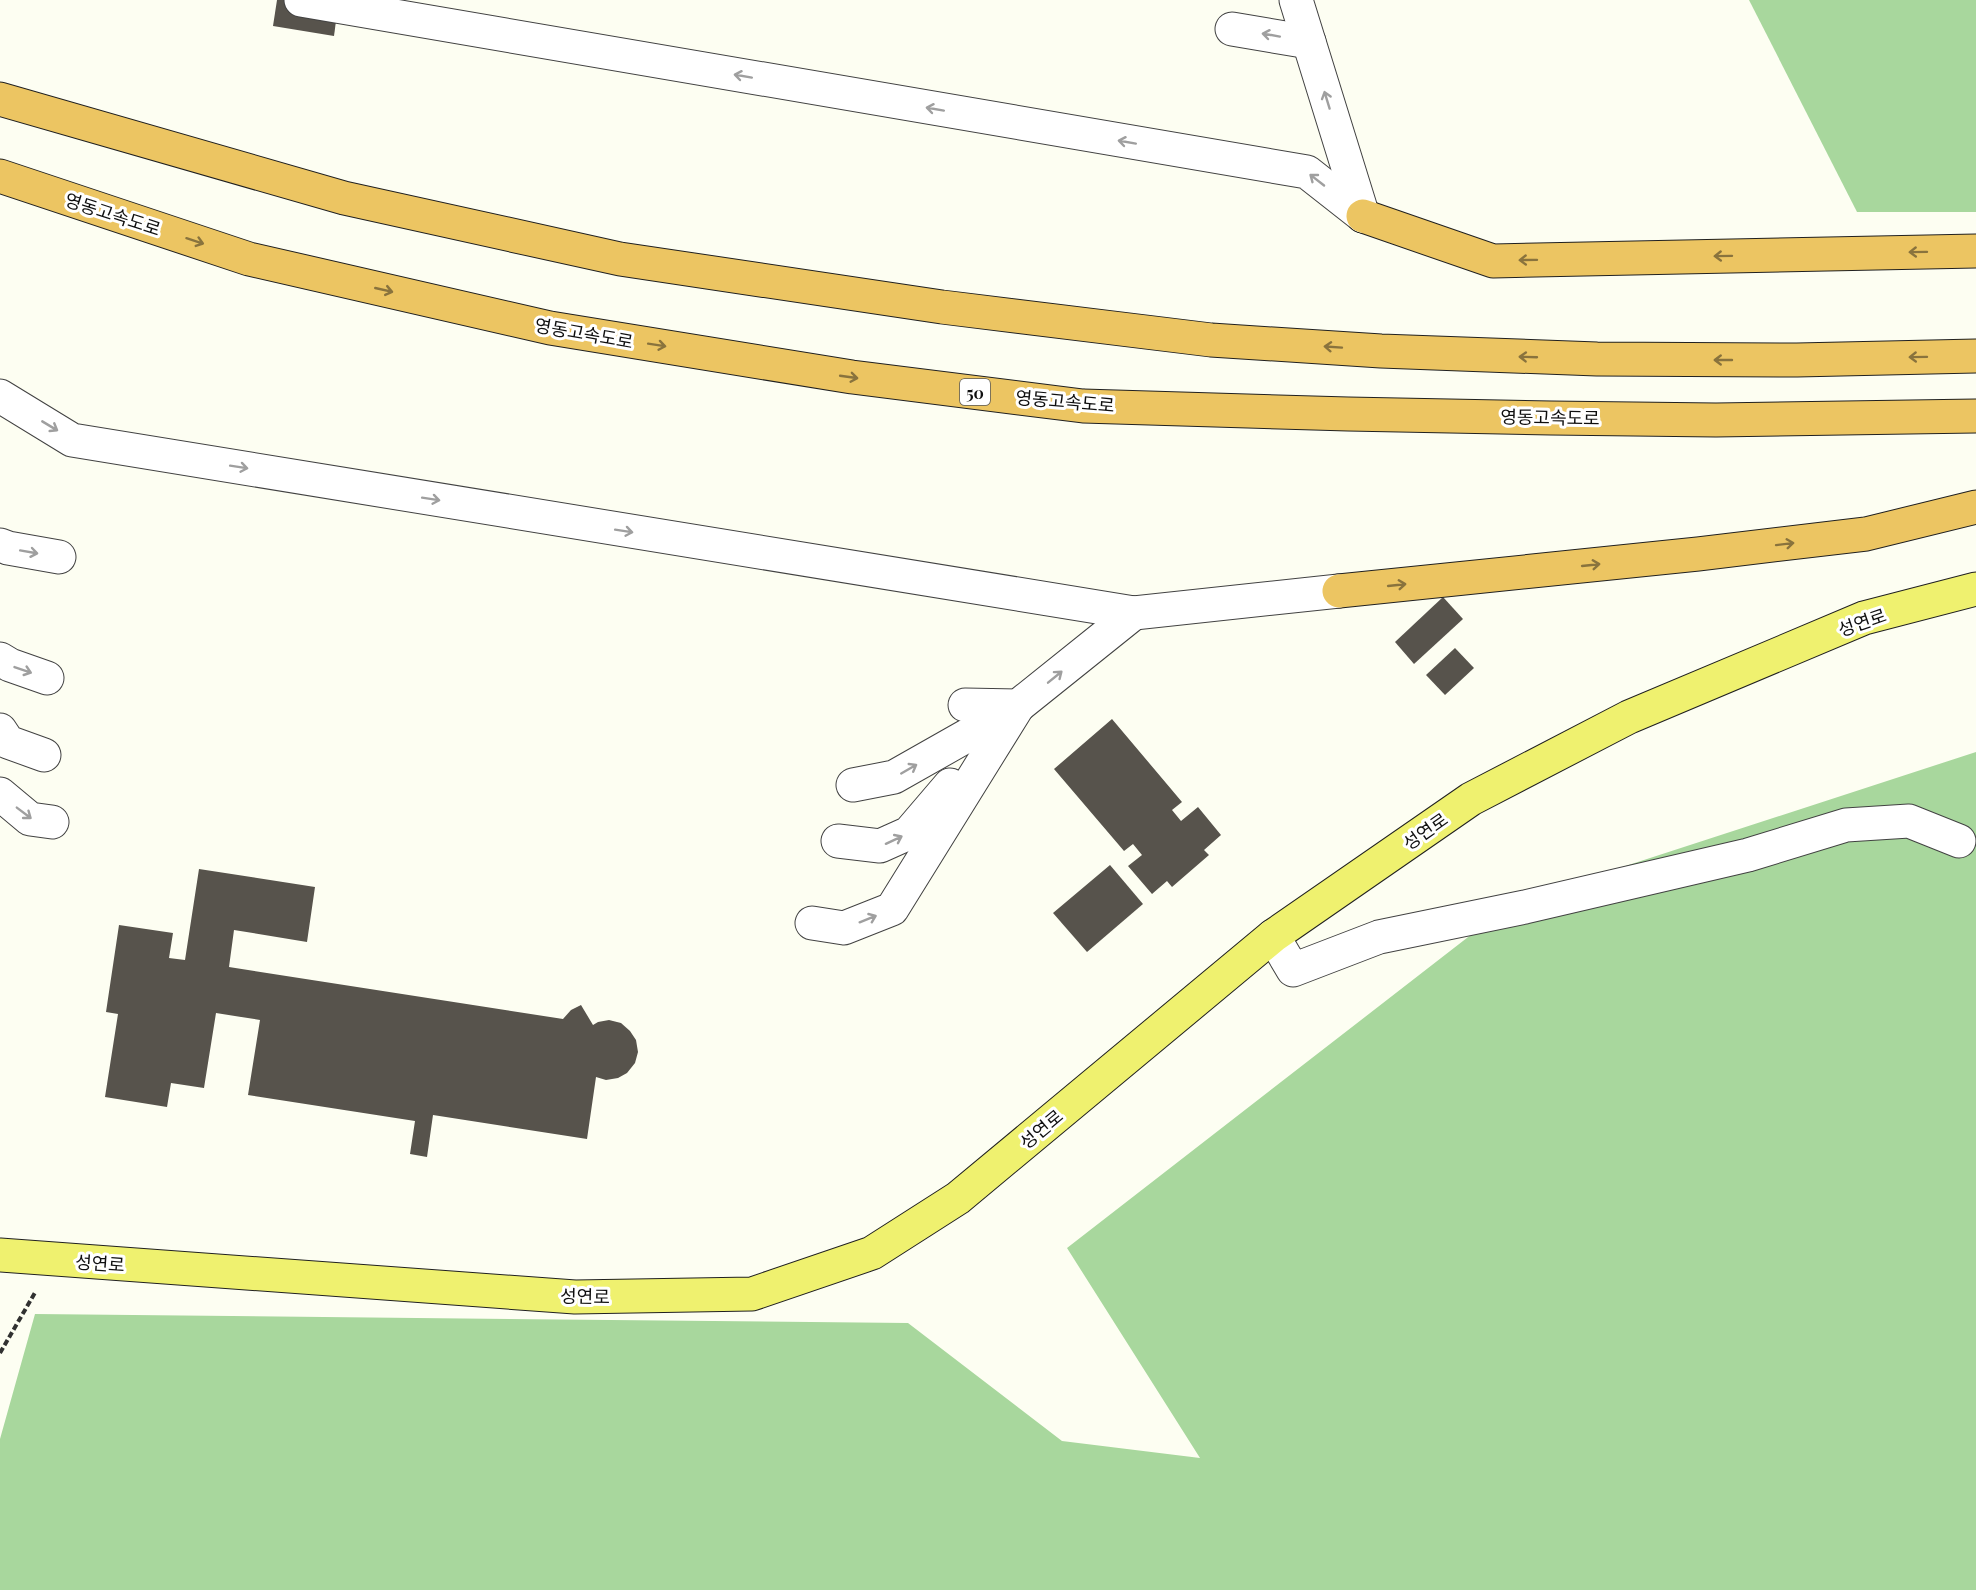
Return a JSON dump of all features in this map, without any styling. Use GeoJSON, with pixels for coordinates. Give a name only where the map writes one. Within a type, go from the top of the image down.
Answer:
{"type":"FeatureCollection","features":[{"type":"Feature","properties":{"kind":"highway"},"geometry":{"type":"LineString","coordinates":[[0,99],[344,198],[390,209],[620,259],[942,307],[1212,340],[1381,351],[1597,359],[1797,360],[1976,356]]}},
{"type":"Feature","properties":{"kind":"highway","name":"영동고속도로"},"geometry":{"type":"LineString","coordinates":[[0,176],[249,260],[550,328],[852,377],[1083,406],[1360,414],[1692,419],[1976,416]]}},
{"type":"Feature","properties":{"kind":"highway"},"geometry":{"type":"LineString","coordinates":[[1363,216],[1493,261],[1976,251]]}},
{"type":"Feature","properties":{"kind":"highway"},"geometry":{"type":"LineString","coordinates":[[1339,591],[1698,554],[1866,534],[1976,507]]}},
{"type":"Feature","properties":{"kind":"main road","name":"성연로"},"geometry":{"type":"LineString","coordinates":[[0,1255],[575,1298],[752,1294],[872,1253],[958,1198],[1273,936],[1471,799],[1629,717],[1864,618],[1976,589]]}},
{"type":"Feature","properties":{"kind":"street"},"geometry":{"type":"LineString","coordinates":[[301,0],[351,5],[1307,172],[1363,216]]}},
{"type":"Feature","properties":{"kind":"street"},"geometry":{"type":"LineString","coordinates":[[1296,0],[1363,216]]}},
{"type":"Feature","properties":{"kind":"street"},"geometry":{"type":"LineString","coordinates":[[1232,29],[1309,42]]}},
{"type":"Feature","properties":{"kind":"street"},"geometry":{"type":"LineString","coordinates":[[0,396],[72,440],[1134,613],[1339,591]]}},
{"type":"Feature","properties":{"kind":"street"},"geometry":{"type":"LineString","coordinates":[[0,545],[59,557]]}},
{"type":"Feature","properties":{"kind":"street"},"geometry":{"type":"LineString","coordinates":[[853,785],[894,777],[1018,706],[1134,613]]}},
{"type":"Feature","properties":{"kind":"street"},"geometry":{"type":"LineString","coordinates":[[0,658],[10,665],[47,678]]}},
{"type":"Feature","properties":{"kind":"street"},"geometry":{"type":"LineString","coordinates":[[965,705],[1018,706]]}},
{"type":"Feature","properties":{"kind":"street"},"geometry":{"type":"LineString","coordinates":[[838,841],[880,846],[909,833],[1018,706]]}},
{"type":"Feature","properties":{"kind":"street"},"geometry":{"type":"LineString","coordinates":[[812,923],[844,928],[892,909],[1018,706]]}},
{"type":"Feature","properties":{"kind":"street"},"geometry":{"type":"LineString","coordinates":[[0,730],[8,742],[44,756]]}},
{"type":"Feature","properties":{"kind":"street"},"geometry":{"type":"LineString","coordinates":[[0,794],[30,819],[52,822]]}},
{"type":"Feature","properties":{"kind":"street"},"geometry":{"type":"LineString","coordinates":[[1273,936],[1293,970],[1379,937],[1525,907],[1737,857],[1846,825],[1909,821],[1959,841]]}},
{"type":"Feature","properties":{"kind":"path"},"geometry":{"type":"LineString","coordinates":[[0,1353],[54,1259]]}},
{"type":"Feature","properties":{"kind":"green space"},"geometry":{"type":"Polygon","coordinates":[[[1749,0],[1976,0],[1976,212],[1857,212],[1749,0]]]}},
{"type":"Feature","properties":{"kind":"green space"},"geometry":{"type":"Polygon","coordinates":[[[1976,752],[1976,1590],[0,1590],[0,1439],[35,1314],[908,1323],[1062,1441],[1200,1458],[1067,1248],[1512,903],[1976,752]]]}},
{"type":"Feature","properties":{"kind":"building"},"geometry":{"type":"Polygon","coordinates":[[[277,0],[303,0],[338,6],[334,36],[273,26],[277,0]]]}},
{"type":"Feature","properties":{"kind":"building"},"geometry":{"type":"Polygon","coordinates":[[[1443,597],[1463,619],[1414,664],[1395,642],[1443,597]]]}},
{"type":"Feature","properties":{"kind":"building"},"geometry":{"type":"Polygon","coordinates":[[[1455,648],[1474,668],[1445,695],[1426,675],[1455,648]]]}},
{"type":"Feature","properties":{"kind":"building"},"geometry":{"type":"Polygon","coordinates":[[[1112,719],[1182,802],[1172,810],[1181,821],[1198,807],[1221,835],[1204,850],[1209,855],[1172,887],[1167,881],[1152,894],[1128,866],[1142,855],[1133,844],[1124,851],[1054,769],[1112,719]]]}},
{"type":"Feature","properties":{"kind":"building"},"geometry":{"type":"Polygon","coordinates":[[[1110,865],[1143,904],[1087,952],[1053,913],[1110,865]]]}},
{"type":"Feature","properties":{"kind":"building"},"geometry":{"type":"Polygon","coordinates":[[[199,869],[315,887],[307,942],[234,930],[229,967],[563,1019],[571,1010],[581,1005],[593,1025],[609,1020],[621,1023],[630,1031],[636,1040],[638,1052],[635,1063],[627,1073],[618,1078],[606,1080],[596,1077],[587,1139],[433,1115],[427,1157],[410,1154],[415,1121],[248,1095],[260,1020],[216,1013],[204,1088],[171,1083],[167,1107],[105,1097],[118,1014],[106,1012],[119,925],[173,933],[169,958],[185,960],[199,869]]]}}]}
